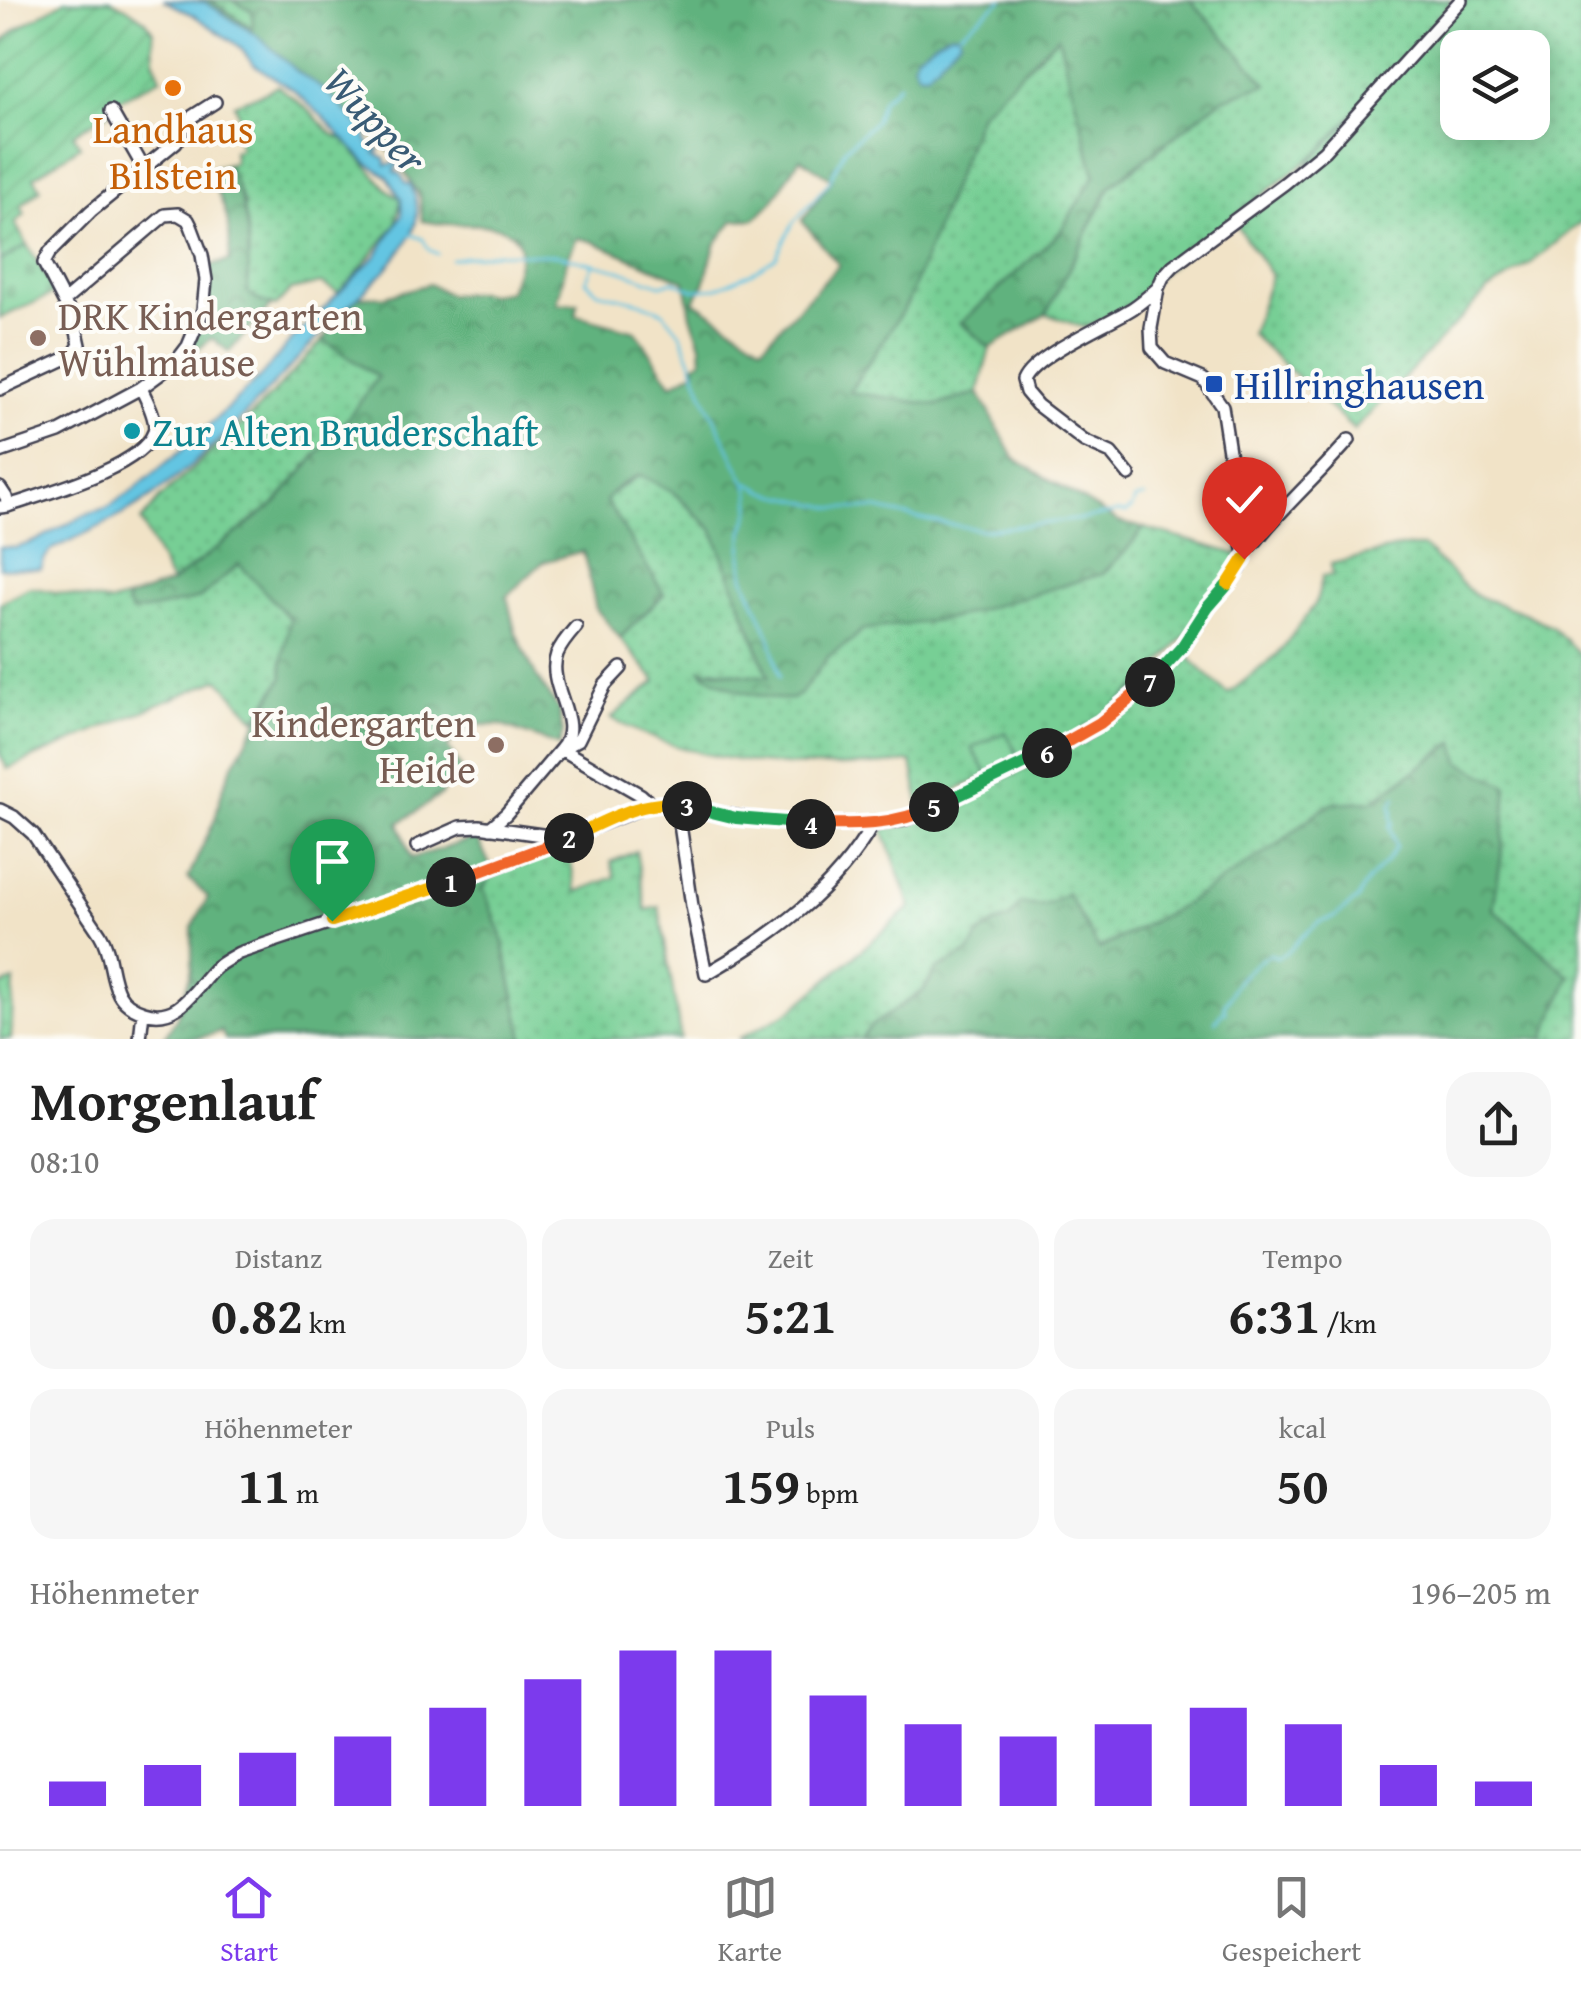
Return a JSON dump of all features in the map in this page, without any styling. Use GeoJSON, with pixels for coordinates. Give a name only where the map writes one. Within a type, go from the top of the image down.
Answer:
{"type":"FeatureCollection","features":[{"type":"Feature","properties":{"kind":"street"},"geometry":{"type":"LineString","coordinates":[[1130,474],[1111,453],[1084,441],[1037,406],[1023,381],[1030,370],[1085,332],[1136,306],[1158,288],[1170,269],[1324,151],[1460,0]]}},
{"type":"Feature","properties":{"kind":"street"},"geometry":{"type":"LineString","coordinates":[[0,389],[78,350],[80,338],[45,260],[91,211],[176,142],[193,116],[215,102]]}},
{"type":"Feature","properties":{"kind":"street"},"geometry":{"type":"LineString","coordinates":[[111,111],[142,167]]}},
{"type":"Feature","properties":{"kind":"street"},"geometry":{"type":"LineString","coordinates":[[0,452],[59,432],[141,388],[175,363],[188,346],[204,310],[207,291],[202,255],[188,220],[178,214],[165,215],[64,301]]}},
{"type":"Feature","properties":{"kind":"street"},"geometry":{"type":"LineString","coordinates":[[0,810],[21,823],[39,842],[104,940],[122,998],[143,1012],[158,1014],[179,1008],[215,968],[239,953],[492,868],[652,804],[676,804],[713,814],[792,823],[873,824],[904,820],[921,813],[1057,748],[1100,723],[1149,682],[1182,647],[1240,568],[1245,551],[1225,420],[1219,401],[1203,379],[1165,364],[1155,355],[1151,328],[1158,288]]}},
{"type":"Feature","properties":{"kind":"street"},"geometry":{"type":"LineString","coordinates":[[4,506],[116,467],[143,447],[153,434],[155,423],[141,388]]}},
{"type":"Feature","properties":{"kind":"street"},"geometry":{"type":"LineString","coordinates":[[1245,551],[1349,440]]}},
{"type":"Feature","properties":{"kind":"street"},"geometry":{"type":"LineString","coordinates":[[0,488],[6,496],[4,506]]}},
{"type":"Feature","properties":{"kind":"street"},"geometry":{"type":"LineString","coordinates":[[490,828],[569,737],[569,724],[554,681],[556,657],[576,627]]}},
{"type":"Feature","properties":{"kind":"street"},"geometry":{"type":"LineString","coordinates":[[561,749],[578,740],[604,685],[621,668]]}},
{"type":"Feature","properties":{"kind":"street"},"geometry":{"type":"LineString","coordinates":[[561,749],[652,804]]}},
{"type":"Feature","properties":{"kind":"street"},"geometry":{"type":"LineString","coordinates":[[676,804],[706,974],[803,909],[862,845],[873,824]]}},
{"type":"Feature","properties":{"kind":"street"},"geometry":{"type":"LineString","coordinates":[[417,846],[460,827],[566,839]]}},
{"type":"Feature","properties":{"kind":"street"},"geometry":{"type":"LineString","coordinates":[[140,1039],[143,1012]]}},
{"type":"Feature","properties":{"kind":"green space"},"geometry":{"type":"Polygon","coordinates":[[[66,0],[110,0],[146,21],[153,32],[154,59],[161,78],[111,104],[108,113],[73,134],[80,146],[34,177],[41,189],[21,206],[25,214],[15,223],[27,245],[0,261],[0,45],[15,30],[66,0]]]}},
{"type":"Feature","properties":{"kind":"green space"},"geometry":{"type":"Polygon","coordinates":[[[201,0],[210,0],[253,29],[252,11],[231,0],[1190,0],[1267,84],[1222,99],[1110,186],[1046,314],[990,348],[961,323],[1059,234],[1095,175],[1058,36],[980,113],[907,304],[849,392],[937,405],[979,393],[1014,458],[1119,522],[1144,528],[1102,574],[952,618],[862,630],[829,656],[792,699],[742,692],[699,669],[769,677],[713,530],[672,491],[640,475],[621,485],[606,501],[664,594],[620,638],[596,609],[583,551],[543,562],[507,596],[515,631],[536,676],[558,708],[563,732],[559,746],[500,725],[473,725],[447,746],[463,772],[447,783],[441,795],[399,823],[411,858],[477,838],[494,873],[483,888],[501,934],[524,1039],[225,1039],[221,1031],[193,1038],[165,1036],[177,1017],[192,969],[192,928],[208,897],[188,878],[215,819],[232,766],[283,677],[290,619],[239,564],[200,598],[131,612],[126,599],[171,583],[276,503],[348,418],[378,377],[323,340],[358,297],[386,296],[429,284],[450,295],[509,291],[520,252],[518,241],[503,229],[422,221],[420,197],[395,156],[248,31],[201,0]],[[800,158],[773,201],[755,219],[734,220],[715,245],[704,284],[694,301],[762,346],[839,265],[802,221],[832,179],[800,158]],[[577,238],[567,260],[557,304],[578,303],[576,315],[636,331],[672,384],[696,370],[695,364],[702,360],[701,344],[685,281],[577,238]]]}},
{"type":"Feature","properties":{"kind":"green space"},"geometry":{"type":"Polygon","coordinates":[[[210,0],[231,0],[252,11],[254,29],[210,0]]]}},
{"type":"Feature","properties":{"kind":"green space"},"geometry":{"type":"Polygon","coordinates":[[[1190,0],[1451,3],[1321,150],[1161,273],[1135,304],[1085,328],[1046,314],[1110,187],[1222,99],[1266,84],[1190,0]]]}},
{"type":"Feature","properties":{"kind":"green space"},"geometry":{"type":"Polygon","coordinates":[[[1464,0],[1581,0],[1581,222],[1530,264],[1487,291],[1354,430],[1251,334],[1271,275],[1236,224],[1287,186],[1464,0]]]}},
{"type":"Feature","properties":{"kind":"green space"},"geometry":{"type":"Polygon","coordinates":[[[1059,35],[1095,175],[1059,234],[961,323],[990,348],[978,393],[937,405],[849,393],[907,304],[980,113],[1059,35]]]}},
{"type":"Feature","properties":{"kind":"green space"},"geometry":{"type":"Polygon","coordinates":[[[277,85],[332,134],[345,140],[387,189],[401,199],[396,224],[338,293],[321,283],[291,290],[276,306],[247,292],[243,202],[227,164],[234,162],[233,151],[240,149],[237,135],[244,129],[234,104],[277,85]]]}},
{"type":"Feature","properties":{"kind":"green space"},"geometry":{"type":"Polygon","coordinates":[[[227,164],[247,226],[247,291],[272,305],[229,352],[212,338],[195,352],[191,349],[208,266],[229,261],[226,214],[206,170],[227,164]]]}},
{"type":"Feature","properties":{"kind":"green space"},"geometry":{"type":"Polygon","coordinates":[[[27,245],[56,293],[0,318],[0,261],[27,245]]]}},
{"type":"Feature","properties":{"kind":"green space"},"geometry":{"type":"Polygon","coordinates":[[[323,340],[379,377],[276,503],[171,583],[141,521],[159,499],[256,411],[323,340]]]}},
{"type":"Feature","properties":{"kind":"green space"},"geometry":{"type":"Polygon","coordinates":[[[640,475],[672,491],[713,529],[769,678],[713,669],[704,674],[742,692],[777,699],[862,630],[1030,594],[1102,574],[1144,528],[1237,554],[1241,546],[1232,573],[1204,612],[1163,660],[1117,704],[1076,733],[1021,761],[1006,733],[973,748],[988,775],[920,808],[912,762],[834,766],[757,763],[682,748],[611,718],[656,681],[620,638],[664,594],[605,501],[640,475]]]}},
{"type":"Feature","properties":{"kind":"green space"},"geometry":{"type":"Polygon","coordinates":[[[1401,547],[1424,547],[1474,595],[1551,626],[1581,655],[1581,1039],[1544,1039],[1570,976],[1493,909],[1505,815],[1460,762],[1454,742],[1373,801],[1334,803],[1187,903],[1098,949],[1054,904],[1031,906],[980,934],[970,952],[936,970],[923,991],[871,1026],[861,1039],[738,1039],[792,1010],[911,907],[883,829],[922,818],[1061,751],[1185,649],[1194,663],[1228,694],[1278,654],[1316,603],[1323,576],[1332,576],[1331,564],[1401,547]]]}},
{"type":"Feature","properties":{"kind":"green space"},"geometry":{"type":"Polygon","coordinates":[[[239,563],[290,619],[283,677],[256,720],[219,679],[7,769],[0,754],[0,603],[30,587],[111,603],[126,599],[131,612],[200,598],[239,563]]]}},
{"type":"Feature","properties":{"kind":"green space"},"geometry":{"type":"Polygon","coordinates":[[[1006,732],[1021,761],[988,775],[972,748],[1006,732]]]}},
{"type":"Feature","properties":{"kind":"green space"},"geometry":{"type":"Polygon","coordinates":[[[1455,742],[1460,762],[1507,786],[1493,909],[1570,976],[1544,1039],[861,1039],[871,1026],[923,991],[936,970],[970,952],[979,934],[1010,919],[1020,903],[1045,904],[1067,893],[1099,949],[1187,903],[1334,803],[1373,801],[1455,742]]]}},
{"type":"Feature","properties":{"kind":"green space"},"geometry":{"type":"Polygon","coordinates":[[[567,839],[576,892],[615,877],[611,862],[636,851],[646,910],[659,907],[681,1039],[524,1039],[501,934],[483,888],[494,873],[567,839]]]}},
{"type":"Feature","properties":{"kind":"green space"},"geometry":{"type":"Polygon","coordinates":[[[14,981],[11,1039],[0,1039],[0,986],[14,981]]]}},
{"type":"Feature","properties":{"kind":"water"},"geometry":{"type":"Polygon","coordinates":[[[163,0],[205,2],[259,37],[327,92],[366,132],[372,149],[380,150],[375,153],[386,159],[386,165],[399,165],[396,173],[410,184],[415,196],[416,222],[403,248],[384,272],[182,473],[133,508],[51,550],[41,569],[0,568],[0,547],[16,548],[106,508],[195,439],[376,256],[402,215],[401,199],[388,177],[366,162],[321,115],[292,89],[253,64],[239,46],[163,0]]]}},
{"type":"Feature","properties":{"kind":"water"},"geometry":{"type":"Polygon","coordinates":[[[949,33],[959,33],[960,39],[927,74],[918,73],[913,63],[917,54],[949,33]]]}},
{"type":"Feature","properties":{"kind":"waterway"},"geometry":{"type":"LineString","coordinates":[[960,33],[1002,0]]}},
{"type":"Feature","properties":{"kind":"waterway"},"geometry":{"type":"LineString","coordinates":[[451,259],[494,253],[558,255],[661,285],[673,281],[694,290],[716,288],[776,257],[793,223],[829,182],[845,149],[875,121],[882,100],[899,84]]}},
{"type":"Feature","properties":{"kind":"waterway"},"geometry":{"type":"LineString","coordinates":[[407,233],[423,239],[429,250],[438,254]]}},
{"type":"Feature","properties":{"kind":"waterway"},"geometry":{"type":"LineString","coordinates":[[593,264],[586,281],[598,292],[663,312],[681,334],[707,403],[750,491],[751,509],[743,532],[744,577],[770,637],[780,677]]}},
{"type":"Feature","properties":{"kind":"waterway"},"geometry":{"type":"LineString","coordinates":[[748,483],[769,493],[834,508],[878,509],[983,530],[1126,513],[1135,499],[1145,497]]}},
{"type":"Feature","properties":{"kind":"waterway"},"geometry":{"type":"LineString","coordinates":[[1215,1022],[1225,1012],[1224,1005],[1235,985],[1249,970],[1270,954],[1277,957],[1289,951],[1320,922],[1333,918],[1358,899],[1396,847],[1390,826],[1391,806],[1396,797]]}},
{"type":"Feature","properties":{"kind":"place","name":"Landhaus Bilstein"},"geometry":{"type":"Point","coordinates":[173,88]}},
{"type":"Feature","properties":{"kind":"place","name":"DRK Kindergarten Wühlmäuse"},"geometry":{"type":"Point","coordinates":[38,338]}},
{"type":"Feature","properties":{"kind":"place","name":"Hillringhausen"},"geometry":{"type":"Point","coordinates":[1214,384]}},
{"type":"Feature","properties":{"kind":"place","name":"Zur Alten Bruderschaft"},"geometry":{"type":"Point","coordinates":[132,431]}},
{"type":"Feature","properties":{"kind":"place","name":"Kindergarten Heide"},"geometry":{"type":"Point","coordinates":[496,745]}},
{"type":"Feature","properties":{"kind":"route"},"geometry":{"type":"LineString","coordinates":[[332,921],[492,868],[652,804],[676,804],[736,818],[792,823],[852,825],[904,820],[1057,748],[1100,723],[1149,682],[1182,647],[1244,559]]}},
{"type":"Feature","properties":{"kind":"water label","name":"Wupper"},"geometry":{"type":"Point","coordinates":[376,119]}}]}
